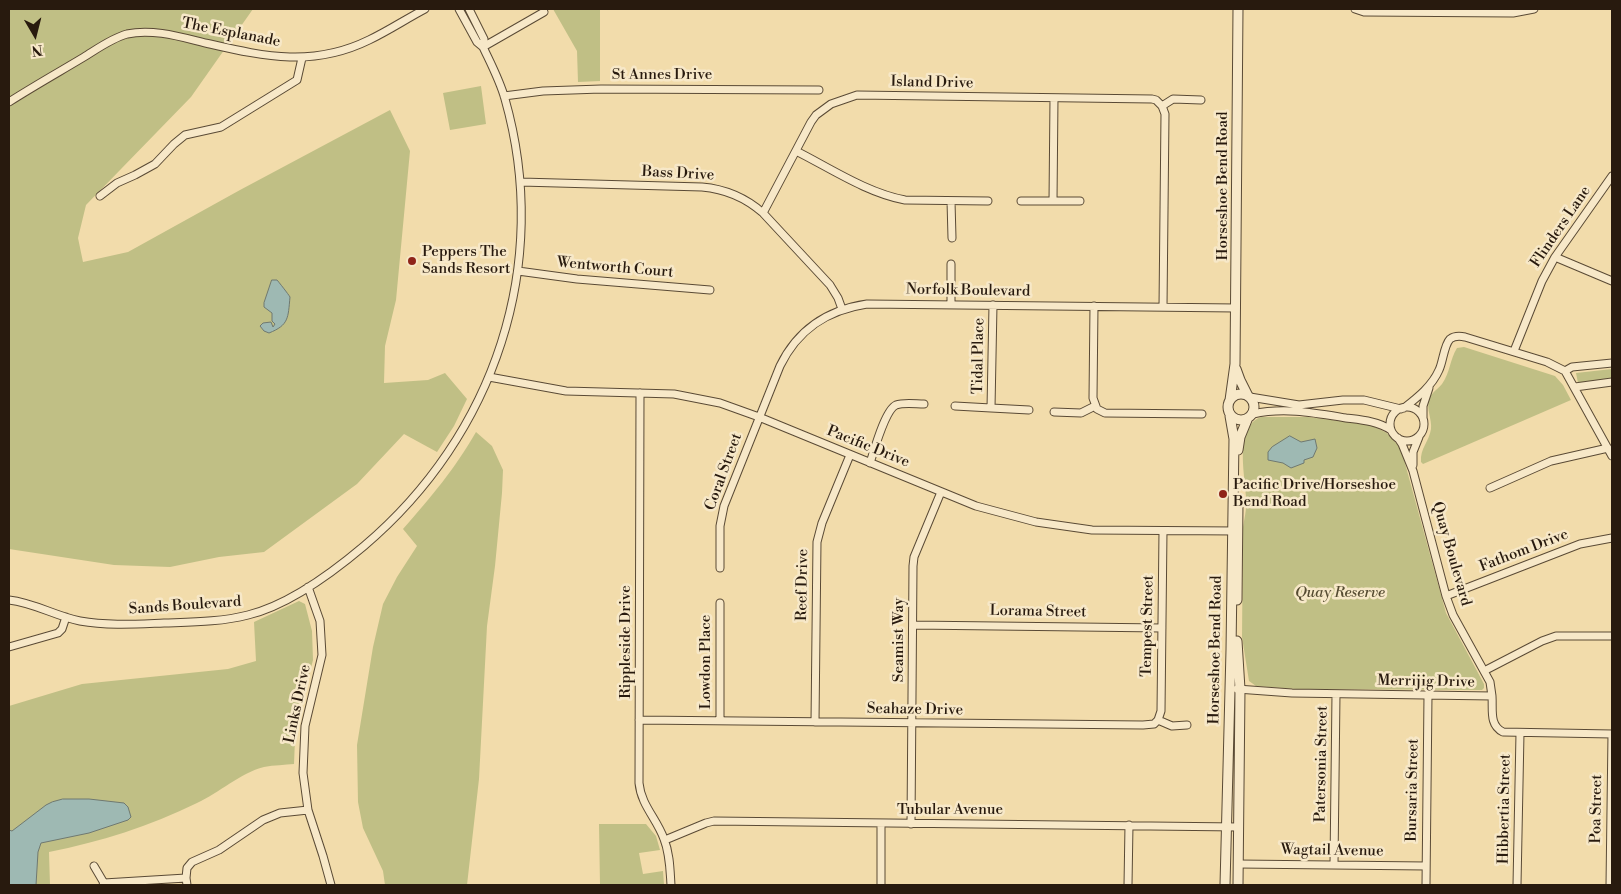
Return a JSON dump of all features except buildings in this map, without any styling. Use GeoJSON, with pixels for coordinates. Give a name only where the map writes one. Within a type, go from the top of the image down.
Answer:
{"type":"FeatureCollection","features":[{"type":"Feature","properties":{"kind":"street","name":"The Esplanade"},"geometry":{"type":"LineString","coordinates":[[9,102],[97,49],[120,37],[135,33],[169,35],[274,57],[302,58],[327,55],[347,49],[369,40],[425,9]]}},
{"type":"Feature","properties":{"kind":"street","name":"Sands Boulevard"},"geometry":{"type":"LineString","coordinates":[[9,600],[31,604],[66,617],[91,623],[123,624],[230,619],[250,615],[272,607],[308,587],[356,553],[389,524],[423,486],[455,443],[489,377],[508,322],[518,271],[522,212],[521,182],[513,132],[504,96],[483,47],[477,42],[459,9]]}},
{"type":"Feature","properties":{"kind":"street","name":"Sands Boulevard"},"geometry":{"type":"LineString","coordinates":[[469,9],[484,39],[483,47]]}},
{"type":"Feature","properties":{"kind":"street","name":"Horseshoe Bend Road"},"geometry":{"type":"LineString","coordinates":[[1230,400],[1235,364],[1238,9]]}},
{"type":"Feature","properties":{"kind":"street"},"geometry":{"type":"LineString","coordinates":[[1355,9],[1364,12],[1503,13],[1534,9]]}},
{"type":"Feature","properties":{"kind":"street"},"geometry":{"type":"LineString","coordinates":[[483,47],[544,12]]}},
{"type":"Feature","properties":{"kind":"street"},"geometry":{"type":"LineString","coordinates":[[100,196],[116,183],[155,164],[174,144],[185,136],[221,127],[297,80],[302,58]]}},
{"type":"Feature","properties":{"kind":"street","name":"St Annes Drive"},"geometry":{"type":"LineString","coordinates":[[504,96],[600,89],[819,90]]}},
{"type":"Feature","properties":{"kind":"street","name":"Island Drive"},"geometry":{"type":"LineString","coordinates":[[763,214],[816,115],[831,104],[848,97],[857,95],[1152,99],[1162,106]]}},
{"type":"Feature","properties":{"kind":"street"},"geometry":{"type":"LineString","coordinates":[[1053,201],[1054,98]]}},
{"type":"Feature","properties":{"kind":"street"},"geometry":{"type":"LineString","coordinates":[[1163,307],[1165,114],[1162,106],[1173,99],[1201,100]]}},
{"type":"Feature","properties":{"kind":"street"},"geometry":{"type":"LineString","coordinates":[[796,151],[885,195],[905,200],[988,200]]}},
{"type":"Feature","properties":{"kind":"street","name":"Flinders Lane"},"geometry":{"type":"LineString","coordinates":[[1514,351],[1542,281],[1555,257],[1612,176]]}},
{"type":"Feature","properties":{"kind":"street","name":"Bass Drive"},"geometry":{"type":"LineString","coordinates":[[521,182],[711,188],[726,192],[743,199],[763,214],[830,285],[842,309]]}},
{"type":"Feature","properties":{"kind":"street"},"geometry":{"type":"LineString","coordinates":[[951,200],[952,238]]}},
{"type":"Feature","properties":{"kind":"street"},"geometry":{"type":"LineString","coordinates":[[1021,201],[1080,201]]}},
{"type":"Feature","properties":{"kind":"street"},"geometry":{"type":"LineString","coordinates":[[1555,257],[1612,281]]}},
{"type":"Feature","properties":{"kind":"street"},"geometry":{"type":"LineString","coordinates":[[951,305],[952,264]]}},
{"type":"Feature","properties":{"kind":"street","name":"Wentworth Court"},"geometry":{"type":"LineString","coordinates":[[518,271],[577,279],[710,290]]}},
{"type":"Feature","properties":{"kind":"street","name":"Norfolk Boulevard"},"geometry":{"type":"LineString","coordinates":[[759,417],[780,366],[792,345],[817,322],[842,309],[867,304],[1236,308]]}},
{"type":"Feature","properties":{"kind":"street","name":"Tidal Place"},"geometry":{"type":"LineString","coordinates":[[991,408],[993,305]]}},
{"type":"Feature","properties":{"kind":"street"},"geometry":{"type":"LineString","coordinates":[[1094,306],[1093,398],[1095,406],[1105,413],[1202,414]]}},
{"type":"Feature","properties":{"kind":"street"},"geometry":{"type":"LineString","coordinates":[[1423,418],[1417,411],[1403,408],[1364,400],[1343,400],[1299,405],[1236,395],[1230,400],[1227,408],[1230,416],[1239,421],[1279,411],[1320,413],[1371,421],[1392,430],[1391,420],[1393,415],[1403,408],[1418,397],[1431,383],[1442,363],[1447,342],[1455,336],[1465,337],[1514,351],[1565,371],[1612,456]]}},
{"type":"Feature","properties":{"kind":"street"},"geometry":{"type":"LineString","coordinates":[[1565,371],[1572,367],[1612,362]]}},
{"type":"Feature","properties":{"kind":"street","name":"Horseshoe Bend Road"},"geometry":{"type":"LineString","coordinates":[[1235,364],[1240,380],[1249,397]]}},
{"type":"Feature","properties":{"kind":"street","name":"Pacific Drive"},"geometry":{"type":"LineString","coordinates":[[489,377],[566,391],[674,394],[731,406],[941,492],[998,513],[1036,522],[1092,530],[1163,532],[1235,531]]}},
{"type":"Feature","properties":{"kind":"street"},"geometry":{"type":"LineString","coordinates":[[1575,387],[1612,382]]}},
{"type":"Feature","properties":{"kind":"street","name":"Quay Boulevard"},"geometry":{"type":"LineString","coordinates":[[1413,471],[1413,452],[1424,427],[1424,400],[1431,383]]}},
{"type":"Feature","properties":{"kind":"street","name":"Rippleside Drive"},"geometry":{"type":"LineString","coordinates":[[640,393],[639,783],[641,797],[665,840],[670,865],[671,885]]}},
{"type":"Feature","properties":{"kind":"street"},"geometry":{"type":"LineString","coordinates":[[1249,397],[1254,405],[1250,417]]}},
{"type":"Feature","properties":{"kind":"street"},"geometry":{"type":"LineString","coordinates":[[870,463],[892,408],[898,404],[924,404]]}},
{"type":"Feature","properties":{"kind":"street","name":"Tidal Place"},"geometry":{"type":"LineString","coordinates":[[955,406],[1029,410]]}},
{"type":"Feature","properties":{"kind":"street"},"geometry":{"type":"LineString","coordinates":[[1054,412],[1081,413],[1095,406]]}},
{"type":"Feature","properties":{"kind":"street","name":"Horseshoe Bend Road"},"geometry":{"type":"LineString","coordinates":[[1230,416],[1234,439],[1237,635],[1240,689],[1238,885]]}},
{"type":"Feature","properties":{"kind":"street","name":"Coral Street"},"geometry":{"type":"LineString","coordinates":[[720,568],[721,516],[759,417]]}},
{"type":"Feature","properties":{"kind":"street","name":"Horseshoe Bend Road"},"geometry":{"type":"LineString","coordinates":[[1225,885],[1225,826],[1238,454],[1240,437],[1250,417]]}},
{"type":"Feature","properties":{"kind":"street","name":"Quay Boulevard"},"geometry":{"type":"LineString","coordinates":[[1392,430],[1402,444],[1413,471],[1446,596],[1453,615],[1484,671],[1491,686],[1492,696]]}},
{"type":"Feature","properties":{"kind":"street"},"geometry":{"type":"LineString","coordinates":[[1398,438],[1406,441],[1416,439],[1419,436]]}},
{"type":"Feature","properties":{"kind":"street"},"geometry":{"type":"LineString","coordinates":[[1490,488],[1551,461],[1608,448]]}},
{"type":"Feature","properties":{"kind":"street","name":"Reef Drive"},"geometry":{"type":"LineString","coordinates":[[815,722],[817,542],[822,523],[850,455]]}},
{"type":"Feature","properties":{"kind":"street","name":"Seamist Way"},"geometry":{"type":"LineString","coordinates":[[911,824],[914,557],[941,492]]}},
{"type":"Feature","properties":{"kind":"street","name":"Tempest Street"},"geometry":{"type":"LineString","coordinates":[[1158,720],[1161,711],[1163,532]]}},
{"type":"Feature","properties":{"kind":"street","name":"Fathom Drive"},"geometry":{"type":"LineString","coordinates":[[1446,596],[1580,544],[1612,538]]}},
{"type":"Feature","properties":{"kind":"street","name":"Links Drive"},"geometry":{"type":"LineString","coordinates":[[308,587],[320,621],[322,655],[308,712],[303,742],[303,773],[308,810],[324,856],[331,885]]}},
{"type":"Feature","properties":{"kind":"street","name":"Lowdon Place"},"geometry":{"type":"LineString","coordinates":[[720,603],[720,722]]}},
{"type":"Feature","properties":{"kind":"street"},"geometry":{"type":"LineString","coordinates":[[9,647],[58,632],[62,629],[66,617]]}},
{"type":"Feature","properties":{"kind":"street","name":"Lorama Street"},"geometry":{"type":"LineString","coordinates":[[913,625],[1162,628]]}},
{"type":"Feature","properties":{"kind":"street"},"geometry":{"type":"LineString","coordinates":[[1484,671],[1542,641],[1556,636],[1612,636]]}},
{"type":"Feature","properties":{"kind":"street","name":"Merrijig Drive"},"geometry":{"type":"LineString","coordinates":[[1230,689],[1336,694],[1492,696],[1495,726],[1503,732],[1612,734]]}},
{"type":"Feature","properties":{"kind":"street","name":"Patersonia Street"},"geometry":{"type":"LineString","coordinates":[[1334,864],[1336,694]]}},
{"type":"Feature","properties":{"kind":"street","name":"Bursaria Street"},"geometry":{"type":"LineString","coordinates":[[1426,885],[1428,695]]}},
{"type":"Feature","properties":{"kind":"street","name":"Seahaze Drive"},"geometry":{"type":"LineString","coordinates":[[639,720],[1143,725],[1154,724],[1158,720],[1172,726],[1187,725]]}},
{"type":"Feature","properties":{"kind":"street","name":"Hibbertia Street"},"geometry":{"type":"LineString","coordinates":[[1517,885],[1520,732]]}},
{"type":"Feature","properties":{"kind":"street","name":"Poa Street"},"geometry":{"type":"LineString","coordinates":[[1610,885],[1612,734]]}},
{"type":"Feature","properties":{"kind":"street"},"geometry":{"type":"LineString","coordinates":[[94,866],[104,884],[186,882],[187,868],[192,862],[219,850],[254,824],[271,816],[292,811],[308,810]]}},
{"type":"Feature","properties":{"kind":"street","name":"Tubular Avenue"},"geometry":{"type":"LineString","coordinates":[[665,840],[714,821],[1238,827]]}},
{"type":"Feature","properties":{"kind":"street"},"geometry":{"type":"LineString","coordinates":[[881,823],[881,885]]}},
{"type":"Feature","properties":{"kind":"street"},"geometry":{"type":"LineString","coordinates":[[1128,885],[1129,825]]}},
{"type":"Feature","properties":{"kind":"street","name":"Wagtail Avenue"},"geometry":{"type":"LineString","coordinates":[[1238,864],[1426,866]]}},
{"type":"Feature","properties":{"kind":"green space"},"geometry":{"type":"Polygon","coordinates":[[[9,9],[253,9],[191,97],[86,205],[78,238],[83,262],[128,252],[390,110],[410,151],[396,300],[385,346],[384,383],[428,380],[445,373],[467,399],[454,426],[437,452],[404,434],[357,484],[264,552],[219,557],[170,567],[114,565],[9,549],[9,9]]]}},
{"type":"Feature","properties":{"kind":"green space"},"geometry":{"type":"Polygon","coordinates":[[[553,9],[600,9],[600,81],[578,82],[577,51],[553,9]]]}},
{"type":"Feature","properties":{"kind":"green space"},"geometry":{"type":"Polygon","coordinates":[[[481,86],[486,124],[450,130],[443,93],[481,86]]]}},
{"type":"Feature","properties":{"kind":"green space"},"geometry":{"type":"Polygon","coordinates":[[[1464,347],[1555,376],[1563,385],[1571,400],[1423,464],[1421,457],[1431,429],[1429,399],[1445,380],[1457,348],[1464,347]]]}},
{"type":"Feature","properties":{"kind":"green space"},"geometry":{"type":"Polygon","coordinates":[[[1612,369],[1612,379],[1578,383],[1576,373],[1612,369]]]}},
{"type":"Feature","properties":{"kind":"green space","name":"Quay Reserve"},"geometry":{"type":"Polygon","coordinates":[[[1261,417],[1308,417],[1371,425],[1387,433],[1398,445],[1403,456],[1446,613],[1484,684],[1482,690],[1296,689],[1256,686],[1249,681],[1242,637],[1243,527],[1246,512],[1243,452],[1247,430],[1253,422],[1261,417]]]}},
{"type":"Feature","properties":{"kind":"green space"},"geometry":{"type":"Polygon","coordinates":[[[476,432],[492,446],[503,470],[495,566],[487,626],[479,779],[467,885],[385,885],[383,871],[363,828],[358,802],[357,745],[373,647],[383,604],[397,577],[417,546],[403,529],[442,482],[476,432]]]}},
{"type":"Feature","properties":{"kind":"green space"},"geometry":{"type":"Polygon","coordinates":[[[299,601],[305,604],[312,631],[313,660],[301,706],[295,739],[294,764],[268,766],[255,770],[238,778],[205,799],[161,819],[106,838],[49,852],[50,885],[9,885],[9,706],[82,684],[228,669],[256,661],[254,622],[299,601]]]}},
{"type":"Feature","properties":{"kind":"green space"},"geometry":{"type":"Polygon","coordinates":[[[599,824],[646,824],[656,836],[660,850],[639,853],[643,874],[663,871],[664,885],[600,885],[599,824]]]}},
{"type":"Feature","properties":{"kind":"water"},"geometry":{"type":"Polygon","coordinates":[[[272,280],[277,280],[290,297],[289,310],[284,324],[269,333],[260,326],[263,323],[271,322],[273,327],[275,324],[272,321],[272,313],[264,307],[272,280]]]}},
{"type":"Feature","properties":{"kind":"water"},"geometry":{"type":"Polygon","coordinates":[[[1290,436],[1301,442],[1315,439],[1317,448],[1313,457],[1291,468],[1283,463],[1268,460],[1268,452],[1272,447],[1290,436]]]}},
{"type":"Feature","properties":{"kind":"water"},"geometry":{"type":"Polygon","coordinates":[[[63,799],[89,799],[124,803],[128,807],[131,817],[128,820],[89,833],[41,843],[38,852],[36,885],[9,885],[9,830],[12,831],[46,805],[63,799]]]}},
{"type":"Feature","properties":{"kind":"place","name":"Peppers The Sands Resort"},"geometry":{"type":"Point","coordinates":[412,261]}},
{"type":"Feature","properties":{"kind":"place","name":"Pacific Drive/Horseshoe Bend Road"},"geometry":{"type":"Point","coordinates":[1223,494]}}]}
